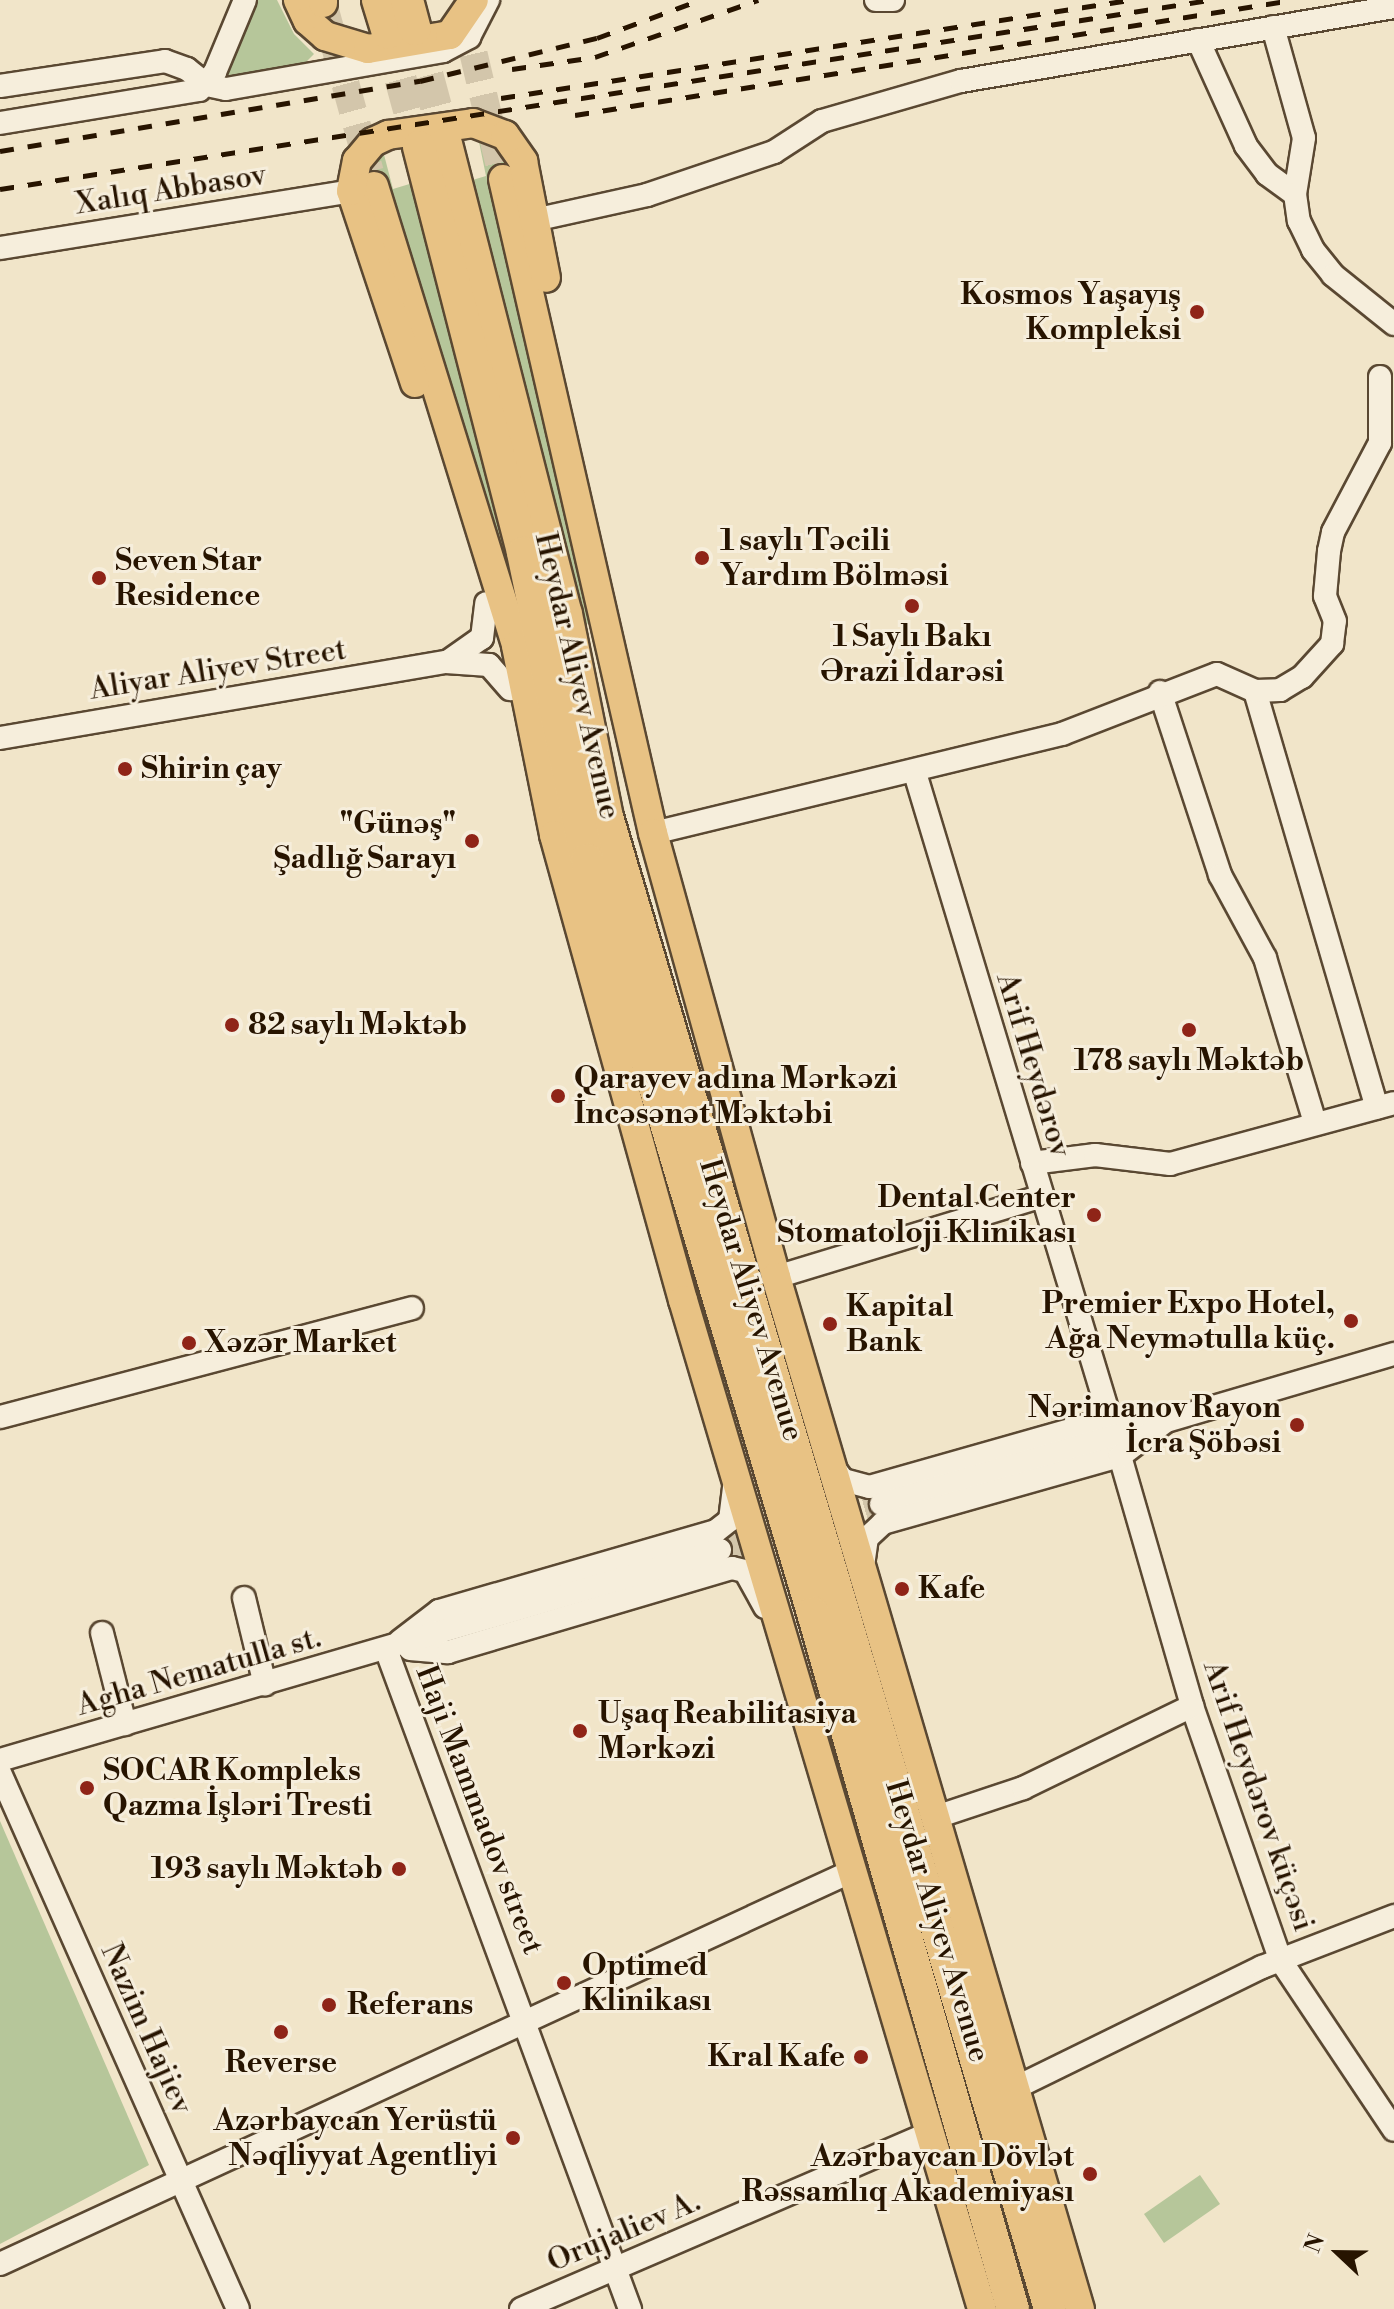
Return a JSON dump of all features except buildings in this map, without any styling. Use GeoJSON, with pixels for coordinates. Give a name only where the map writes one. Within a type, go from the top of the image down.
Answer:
{"type":"FeatureCollection","features":[{"type":"Feature","properties":{"kind":"highway"},"geometry":{"type":"LineString","coordinates":[[378,0],[403,20]]}},
{"type":"Feature","properties":{"kind":"highway","name":"Heydar Aliyev Avenue"},"geometry":{"type":"LineString","coordinates":[[1013,2309],[813,1613],[587,860],[433,145],[566,614],[607,817],[1050,2309]]}},
{"type":"Feature","properties":{"kind":"main road"},"geometry":{"type":"LineString","coordinates":[[315,1],[308,21],[325,36],[368,49],[440,39],[460,27],[474,0]]}},
{"type":"Feature","properties":{"kind":"main road"},"geometry":{"type":"LineString","coordinates":[[640,781],[620,606],[518,150],[505,135],[480,123],[388,135],[373,142],[357,161],[363,189],[554,835],[683,1300],[732,1457],[927,2134],[982,2309]]}},
{"type":"Feature","properties":{"kind":"main road"},"geometry":{"type":"LineString","coordinates":[[503,179],[653,833],[776,1277],[1080,2309]]}},
{"type":"Feature","properties":{"kind":"main road"},"geometry":{"type":"LineString","coordinates":[[363,189],[510,626],[554,835]]}},
{"type":"Feature","properties":{"kind":"street"},"geometry":{"type":"LineString","coordinates":[[207,85],[245,0]]}},
{"type":"Feature","properties":{"kind":"street"},"geometry":{"type":"LineString","coordinates":[[0,123],[176,95],[207,85],[234,88],[443,51],[469,37],[488,0]]}},
{"type":"Feature","properties":{"kind":"street"},"geometry":{"type":"LineString","coordinates":[[876,0],[893,0]]}},
{"type":"Feature","properties":{"kind":"street"},"geometry":{"type":"LineString","coordinates":[[534,220],[647,195],[774,152],[822,121],[949,84],[1394,7]]}},
{"type":"Feature","properties":{"kind":"street"},"geometry":{"type":"LineString","coordinates":[[1273,27],[1304,138],[1295,194],[1299,221],[1313,250],[1333,275],[1394,324]]}},
{"type":"Feature","properties":{"kind":"street"},"geometry":{"type":"LineString","coordinates":[[1198,40],[1246,146],[1267,174],[1295,194]]}},
{"type":"Feature","properties":{"kind":"street"},"geometry":{"type":"LineString","coordinates":[[0,86],[165,61],[187,69],[207,85]]}},
{"type":"Feature","properties":{"kind":"street","name":"Xalıq Abbasov"},"geometry":{"type":"LineString","coordinates":[[0,248],[363,189]]}},
{"type":"Feature","properties":{"kind":"street"},"geometry":{"type":"LineString","coordinates":[[653,833],[789,796],[915,773],[1062,734],[1160,692],[1217,674],[1255,691],[1280,690],[1302,677],[1332,644],[1335,621],[1325,596],[1329,551],[1333,532],[1380,443],[1380,377]]}},
{"type":"Feature","properties":{"kind":"street","name":"Aliyar Aliyev Street"},"geometry":{"type":"LineString","coordinates":[[446,662],[482,638],[486,603]]}},
{"type":"Feature","properties":{"kind":"street","name":"Aliyar Aliyev Street"},"geometry":{"type":"LineString","coordinates":[[0,738],[446,662],[489,665],[510,689]]}},
{"type":"Feature","properties":{"kind":"street"},"geometry":{"type":"LineString","coordinates":[[1032,1163],[1095,1155],[1170,1164],[1385,1106],[1255,691]]}},
{"type":"Feature","properties":{"kind":"street"},"geometry":{"type":"LineString","coordinates":[[1160,692],[1220,875],[1265,958],[1315,1123]]}},
{"type":"Feature","properties":{"kind":"street","name":"Arif Heydərov"},"geometry":{"type":"LineString","coordinates":[[915,773],[1110,1419]]}},
{"type":"Feature","properties":{"kind":"street"},"geometry":{"type":"LineString","coordinates":[[776,1277],[1042,1196]]}},
{"type":"Feature","properties":{"kind":"street"},"geometry":{"type":"LineString","coordinates":[[0,1417],[412,1308]]}},
{"type":"Feature","properties":{"kind":"street"},"geometry":{"type":"LineString","coordinates":[[881,1504],[1394,1354]]}},
{"type":"Feature","properties":{"kind":"street"},"geometry":{"type":"LineString","coordinates":[[830,1463],[843,1480],[869,1487],[1110,1419],[1166,1421]]}},
{"type":"Feature","properties":{"kind":"street"},"geometry":{"type":"LineString","coordinates":[[863,1570],[867,1538],[883,1523],[1120,1456],[1166,1421]]}},
{"type":"Feature","properties":{"kind":"street","name":"Arif Heydərov küçəsi"},"geometry":{"type":"LineString","coordinates":[[1120,1456],[1192,1706],[1281,1961],[1394,2130]]}},
{"type":"Feature","properties":{"kind":"street"},"geometry":{"type":"LineString","coordinates":[[398,1646],[439,1611],[716,1531],[733,1511],[732,1457]]}},
{"type":"Feature","properties":{"kind":"street","name":"Agha Nematulla st."},"geometry":{"type":"LineString","coordinates":[[0,1760],[720,1550]]}},
{"type":"Feature","properties":{"kind":"street"},"geometry":{"type":"LineString","coordinates":[[398,1646],[448,1652],[737,1567],[750,1578],[785,1648]]}},
{"type":"Feature","properties":{"kind":"street"},"geometry":{"type":"LineString","coordinates":[[244,1598],[265,1685]]}},
{"type":"Feature","properties":{"kind":"street"},"geometry":{"type":"LineString","coordinates":[[102,1633],[125,1724]]}},
{"type":"Feature","properties":{"kind":"street","name":"Haji Mammadov street"},"geometry":{"type":"LineString","coordinates":[[398,1646],[527,2023],[630,2309]]}},
{"type":"Feature","properties":{"kind":"street"},"geometry":{"type":"LineString","coordinates":[[936,1817],[1023,1788],[1192,1706]]}},
{"type":"Feature","properties":{"kind":"street","name":"Nazim Hajiev"},"geometry":{"type":"LineString","coordinates":[[0,1773],[238,2309]]}},
{"type":"Feature","properties":{"kind":"street"},"geometry":{"type":"LineString","coordinates":[[0,2264],[527,2023],[666,1953],[852,1871]]}},
{"type":"Feature","properties":{"kind":"street"},"geometry":{"type":"LineString","coordinates":[[1015,2088],[1281,1961],[1394,1916]]}},
{"type":"Feature","properties":{"kind":"street","name":"Orujaliev A."},"geometry":{"type":"LineString","coordinates":[[521,2309],[927,2134]]}},
{"type":"Feature","properties":{"kind":"green space"},"geometry":{"type":"Polygon","coordinates":[[[253,0],[277,0],[294,34],[314,54],[299,69],[232,78],[225,75],[253,0]]]}},
{"type":"Feature","properties":{"kind":"green space"},"geometry":{"type":"Polygon","coordinates":[[[478,137],[500,152],[511,175],[491,180],[590,623],[582,625],[469,181],[486,176],[478,137]]]}},
{"type":"Feature","properties":{"kind":"green space"},"geometry":{"type":"Polygon","coordinates":[[[382,147],[393,189],[416,182],[531,639],[525,640],[361,174],[382,147]]]}},
{"type":"Feature","properties":{"kind":"green space"},"geometry":{"type":"Polygon","coordinates":[[[0,1821],[149,2165],[0,2244],[0,1821]]]}},
{"type":"Feature","properties":{"kind":"green space"},"geometry":{"type":"Polygon","coordinates":[[[1200,2175],[1220,2204],[1164,2243],[1144,2214],[1200,2175]]]}},
{"type":"Feature","properties":{"kind":"tunnel"},"geometry":{"type":"LineString","coordinates":[[323,3],[370,172]]}},
{"type":"Feature","properties":{"kind":"tunnel"},"geometry":{"type":"LineString","coordinates":[[464,13],[503,179]]}},
{"type":"Feature","properties":{"kind":"tunnel"},"geometry":{"type":"LineString","coordinates":[[415,29],[446,144]]}},
{"type":"Feature","properties":{"kind":"tunnel"},"geometry":{"type":"LineString","coordinates":[[388,33],[419,147]]}},
{"type":"Feature","properties":{"kind":"tunnel"},"geometry":{"type":"LineString","coordinates":[[833,1518],[881,1504]]}},
{"type":"Feature","properties":{"kind":"tunnel"},"geometry":{"type":"LineString","coordinates":[[720,1550],[800,1528]]}},
{"type":"Feature","properties":{"kind":"railway"},"geometry":{"type":"LineString","coordinates":[[0,151],[420,81],[597,38],[700,0]]}},
{"type":"Feature","properties":{"kind":"railway"},"geometry":{"type":"LineString","coordinates":[[512,69],[595,57],[758,0]]}},
{"type":"Feature","properties":{"kind":"railway"},"geometry":{"type":"LineString","coordinates":[[501,98],[1129,0]]}},
{"type":"Feature","properties":{"kind":"railway"},"geometry":{"type":"LineString","coordinates":[[0,189],[1210,0]]}},
{"type":"Feature","properties":{"kind":"railway"},"geometry":{"type":"LineString","coordinates":[[575,115],[1292,0]]}},
{"type":"Feature","properties":{"kind":"place","name":"Kosmos Yaşayış Kompleksi"},"geometry":{"type":"Point","coordinates":[1197,312]}},
{"type":"Feature","properties":{"kind":"place","name":"1 saylı Təcili Yardım Bölməsi"},"geometry":{"type":"Point","coordinates":[702,558]}},
{"type":"Feature","properties":{"kind":"place","name":"Seven Star Residence"},"geometry":{"type":"Point","coordinates":[99,578]}},
{"type":"Feature","properties":{"kind":"place","name":"1 Saylı Bakı Ərazi İdarəsi"},"geometry":{"type":"Point","coordinates":[912,606]}},
{"type":"Feature","properties":{"kind":"place","name":"Shirin çay"},"geometry":{"type":"Point","coordinates":[125,769]}},
{"type":"Feature","properties":{"kind":"place","name":"\"Günəş\" Şadlığ Sarayı"},"geometry":{"type":"Point","coordinates":[472,841]}},
{"type":"Feature","properties":{"kind":"place","name":"82 saylı Məktəb"},"geometry":{"type":"Point","coordinates":[232,1025]}},
{"type":"Feature","properties":{"kind":"place","name":"178 saylı Məktəb"},"geometry":{"type":"Point","coordinates":[1189,1030]}},
{"type":"Feature","properties":{"kind":"place","name":"Qarayev adına Mərkəzi İncəsənət Məktəbi"},"geometry":{"type":"Point","coordinates":[558,1096]}},
{"type":"Feature","properties":{"kind":"place","name":"Dental Center Stomatoloji Klinikası"},"geometry":{"type":"Point","coordinates":[1094,1215]}},
{"type":"Feature","properties":{"kind":"place","name":"Premier Expo Hotel, Ağa Neymətulla küç."},"geometry":{"type":"Point","coordinates":[1351,1321]}},
{"type":"Feature","properties":{"kind":"place","name":"Kapital Bank"},"geometry":{"type":"Point","coordinates":[830,1324]}},
{"type":"Feature","properties":{"kind":"place","name":"Xəzər Market"},"geometry":{"type":"Point","coordinates":[189,1343]}},
{"type":"Feature","properties":{"kind":"place","name":"Nərimanov Rayon İcra Şöbəsi"},"geometry":{"type":"Point","coordinates":[1297,1425]}},
{"type":"Feature","properties":{"kind":"place","name":"Kafe"},"geometry":{"type":"Point","coordinates":[902,1589]}},
{"type":"Feature","properties":{"kind":"place","name":"Uşaq Reabilitasiya Mərkəzi"},"geometry":{"type":"Point","coordinates":[580,1731]}},
{"type":"Feature","properties":{"kind":"place","name":"SOCAR Kompleks Qazma İşləri Tresti"},"geometry":{"type":"Point","coordinates":[87,1788]}},
{"type":"Feature","properties":{"kind":"place","name":"193 saylı Məktəb"},"geometry":{"type":"Point","coordinates":[399,1869]}},
{"type":"Feature","properties":{"kind":"place","name":"Optimed Klinikası"},"geometry":{"type":"Point","coordinates":[564,1983]}},
{"type":"Feature","properties":{"kind":"place","name":"Referans"},"geometry":{"type":"Point","coordinates":[329,2005]}},
{"type":"Feature","properties":{"kind":"place","name":"Reverse"},"geometry":{"type":"Point","coordinates":[281,2032]}},
{"type":"Feature","properties":{"kind":"place","name":"Kral Kafe"},"geometry":{"type":"Point","coordinates":[861,2057]}},
{"type":"Feature","properties":{"kind":"place","name":"Azərbaycan Yerüstü Nəqliyyat Agentliyi"},"geometry":{"type":"Point","coordinates":[513,2138]}},
{"type":"Feature","properties":{"kind":"place","name":"Azərbaycan Dövlət Rəssamlıq Akademiyası"},"geometry":{"type":"Point","coordinates":[1090,2174]}}]}
